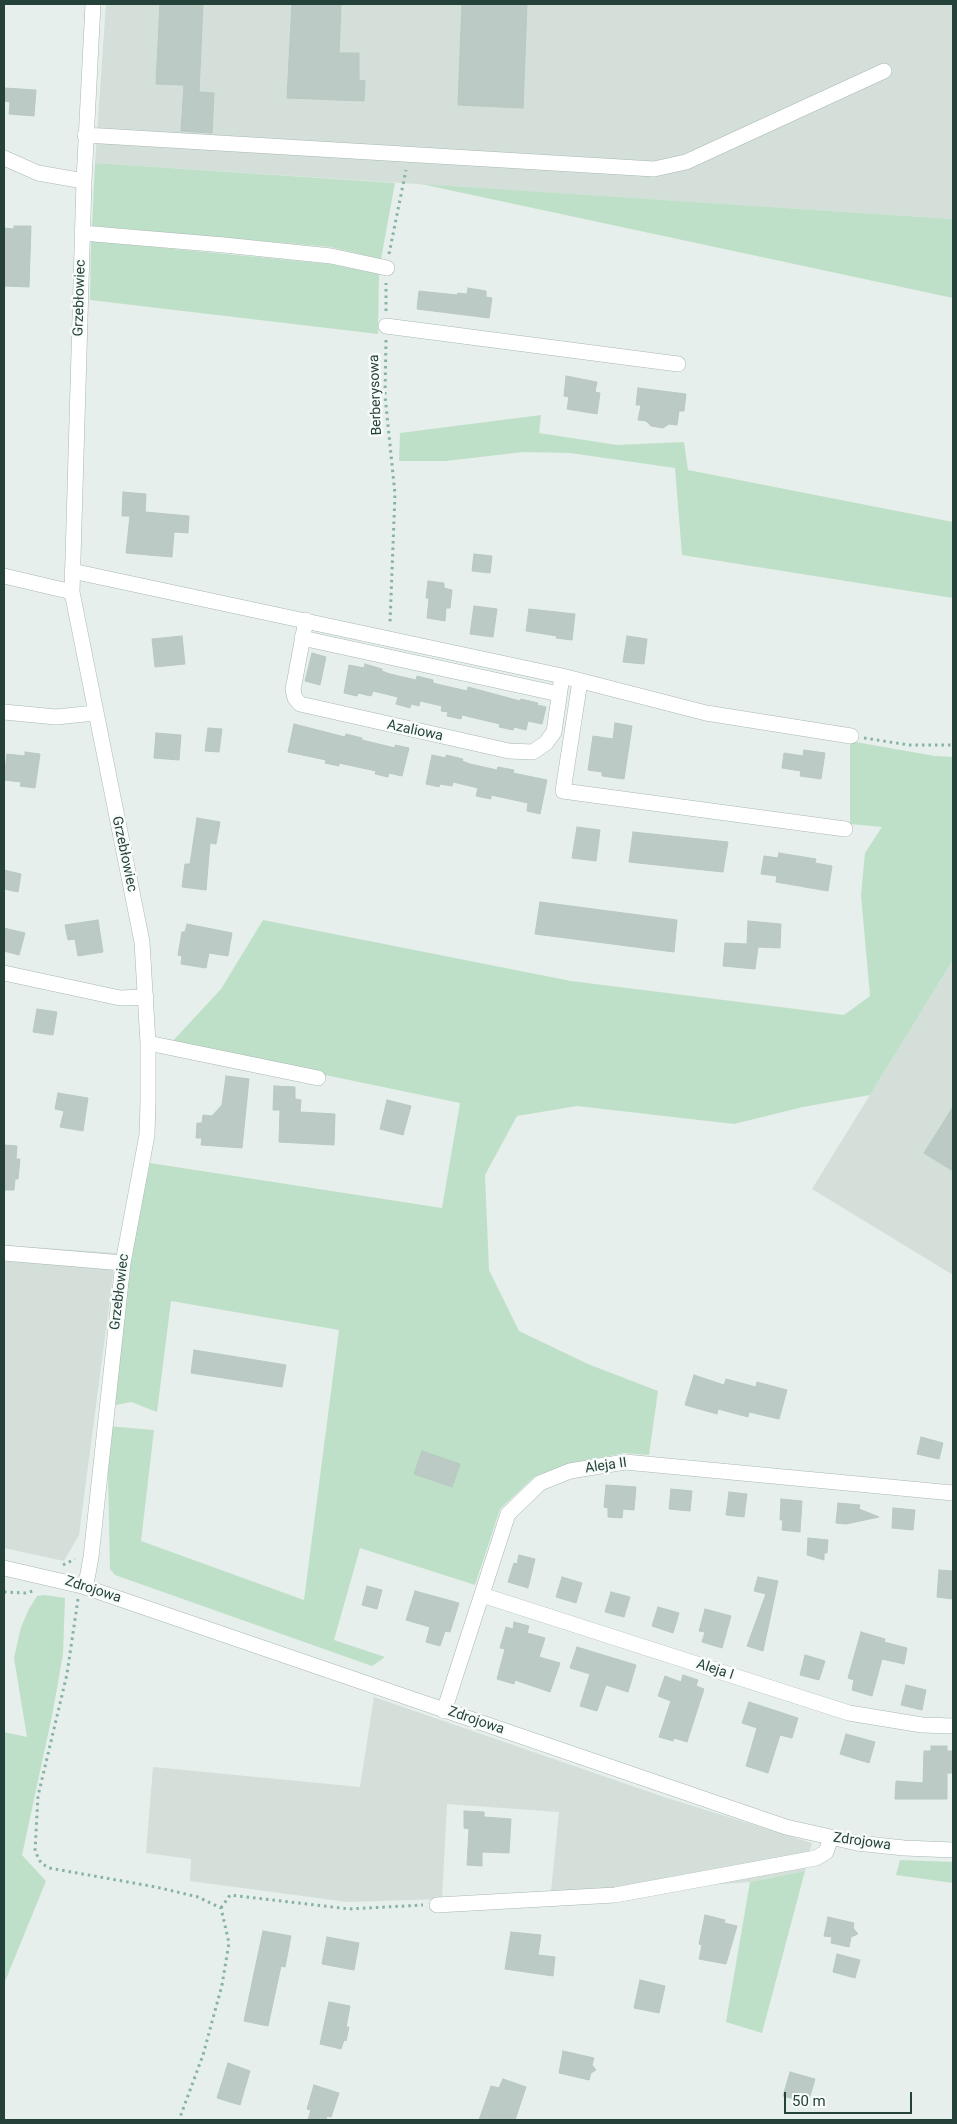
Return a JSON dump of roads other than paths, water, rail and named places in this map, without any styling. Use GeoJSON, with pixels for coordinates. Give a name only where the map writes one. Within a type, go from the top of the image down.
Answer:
{"type":"FeatureCollection","features":[{"type":"Feature","properties":{"kind":"street","name":"Grzebłowiec"},"geometry":{"type":"LineString","coordinates":[[82,1586],[87,1579],[91,1557],[123,1263],[147,1135],[148,1043],[142,942],[72,592],[85,135],[93,4]]}},
{"type":"Feature","properties":{"kind":"street"},"geometry":{"type":"LineString","coordinates":[[85,135],[654,169],[686,162],[884,71]]}},
{"type":"Feature","properties":{"kind":"street"},"geometry":{"type":"LineString","coordinates":[[4,158],[38,173],[84,181]]}},
{"type":"Feature","properties":{"kind":"street"},"geometry":{"type":"LineString","coordinates":[[82,233],[313,254],[386,268]]}},
{"type":"Feature","properties":{"kind":"street"},"geometry":{"type":"LineString","coordinates":[[386,326],[678,364]]}},
{"type":"Feature","properties":{"kind":"street"},"geometry":{"type":"LineString","coordinates":[[72,571],[562,676],[706,713],[851,736]]}},
{"type":"Feature","properties":{"kind":"street"},"geometry":{"type":"LineString","coordinates":[[4,576],[72,592]]}},
{"type":"Feature","properties":{"kind":"street","name":"Azaliowa"},"geometry":{"type":"LineString","coordinates":[[306,620],[293,690],[295,698],[300,704],[509,751],[533,752],[546,743],[554,732],[562,676]]}},
{"type":"Feature","properties":{"kind":"street"},"geometry":{"type":"LineString","coordinates":[[302,638],[559,694]]}},
{"type":"Feature","properties":{"kind":"street"},"geometry":{"type":"LineString","coordinates":[[580,681],[563,791],[845,829]]}},
{"type":"Feature","properties":{"kind":"street"},"geometry":{"type":"LineString","coordinates":[[4,712],[56,716],[95,713]]}},
{"type":"Feature","properties":{"kind":"street"},"geometry":{"type":"LineString","coordinates":[[4,974],[120,998],[146,997]]}},
{"type":"Feature","properties":{"kind":"street"},"geometry":{"type":"LineString","coordinates":[[148,1043],[318,1078]]}},
{"type":"Feature","properties":{"kind":"street"},"geometry":{"type":"LineString","coordinates":[[4,1252],[123,1263]]}},
{"type":"Feature","properties":{"kind":"street","name":"Aleja II"},"geometry":{"type":"LineString","coordinates":[[444,1710],[508,1514],[540,1483],[570,1472],[625,1462],[953,1493]]}},
{"type":"Feature","properties":{"kind":"street","name":"Zdrojowa"},"geometry":{"type":"LineString","coordinates":[[4,1568],[82,1586],[753,1816],[831,1838],[880,1846],[953,1850]]}},
{"type":"Feature","properties":{"kind":"street","name":"Aleja I"},"geometry":{"type":"LineString","coordinates":[[482,1595],[849,1713],[922,1726],[953,1726]]}},
{"type":"Feature","properties":{"kind":"street"},"geometry":{"type":"LineString","coordinates":[[437,1905],[615,1895],[802,1862],[816,1858],[826,1852],[831,1838]]}}]}
